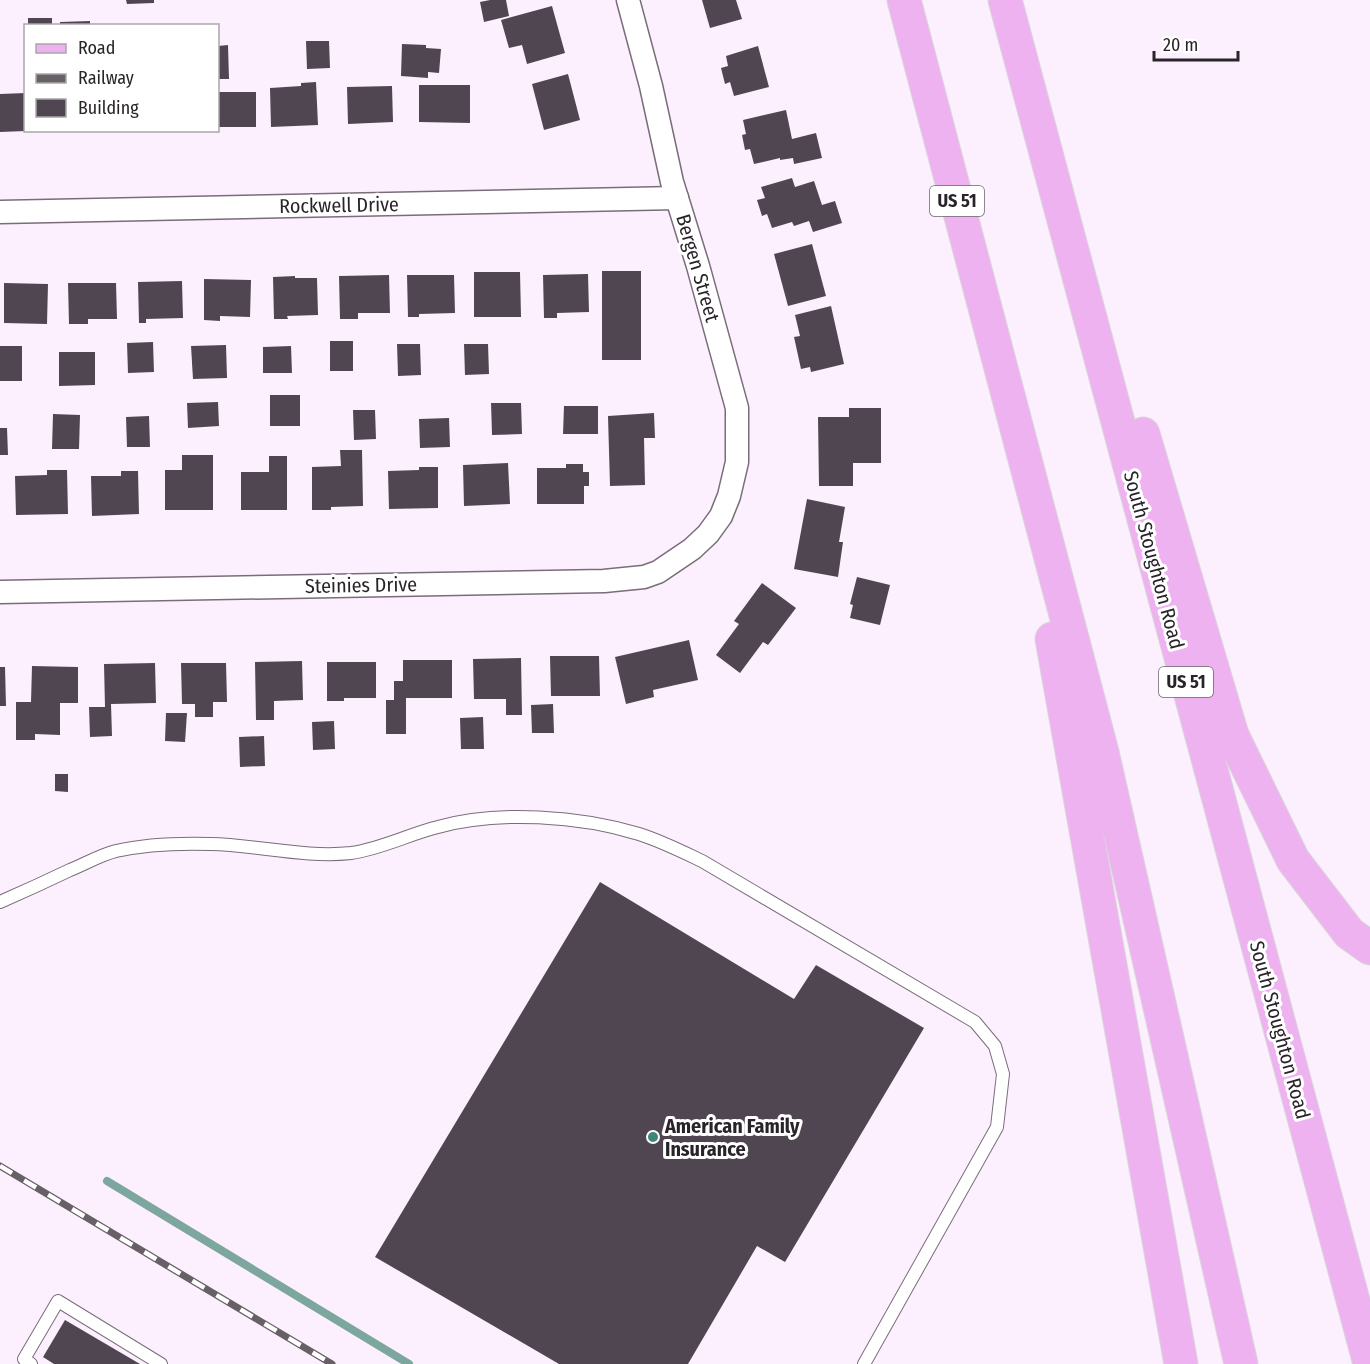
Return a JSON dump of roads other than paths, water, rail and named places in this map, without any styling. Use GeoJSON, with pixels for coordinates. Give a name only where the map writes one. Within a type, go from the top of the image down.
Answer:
{"type":"FeatureCollection","features":[{"type":"Feature","properties":{"kind":"main road","name":"US 51"},"geometry":{"type":"LineString","coordinates":[[904,0],[1102,752],[1242,1364]]}},
{"type":"Feature","properties":{"kind":"main road","name":"South Stoughton Road"},"geometry":{"type":"LineString","coordinates":[[1005,0],[1370,1364]]}},
{"type":"Feature","properties":{"kind":"main road"},"geometry":{"type":"LineString","coordinates":[[1012,0],[1232,735],[1293,860],[1349,933],[1370,948]]}},
{"type":"Feature","properties":{"kind":"main road"},"geometry":{"type":"LineString","coordinates":[[1010,401],[1181,1364]]}},
{"type":"Feature","properties":{"kind":"street","name":"Bergen Street"},"geometry":{"type":"LineString","coordinates":[[628,0],[677,198],[737,408],[737,462],[729,496],[721,516],[708,534]]}},
{"type":"Feature","properties":{"kind":"street","name":"Rockwell Drive"},"geometry":{"type":"LineString","coordinates":[[0,212],[677,198]]}},
{"type":"Feature","properties":{"kind":"street","name":"Steinies Drive"},"geometry":{"type":"LineString","coordinates":[[0,592],[604,581],[644,577],[658,572],[692,549],[708,534]]}},
{"type":"Feature","properties":{"kind":"lane"},"geometry":{"type":"LineString","coordinates":[[0,902],[96,859],[114,852],[135,848],[156,845],[212,844],[351,853],[446,825],[509,817],[549,819],[612,827],[669,845],[702,861],[975,1022],[995,1046],[1003,1074],[997,1127],[864,1364]]}},
{"type":"Feature","properties":{"kind":"lane"},"geometry":{"type":"LineString","coordinates":[[31,1364],[24,1359],[58,1301],[161,1364]]}},
{"type":"Feature","properties":{"kind":"waterway"},"geometry":{"type":"LineString","coordinates":[[107,1181],[409,1364]]}},
{"type":"Feature","properties":{"kind":"railway"},"geometry":{"type":"LineString","coordinates":[[0,1166],[332,1364]]}},
{"type":"Feature","properties":{"kind":"place","name":"American Family Insurance"},"geometry":{"type":"Point","coordinates":[653,1137]}}]}
